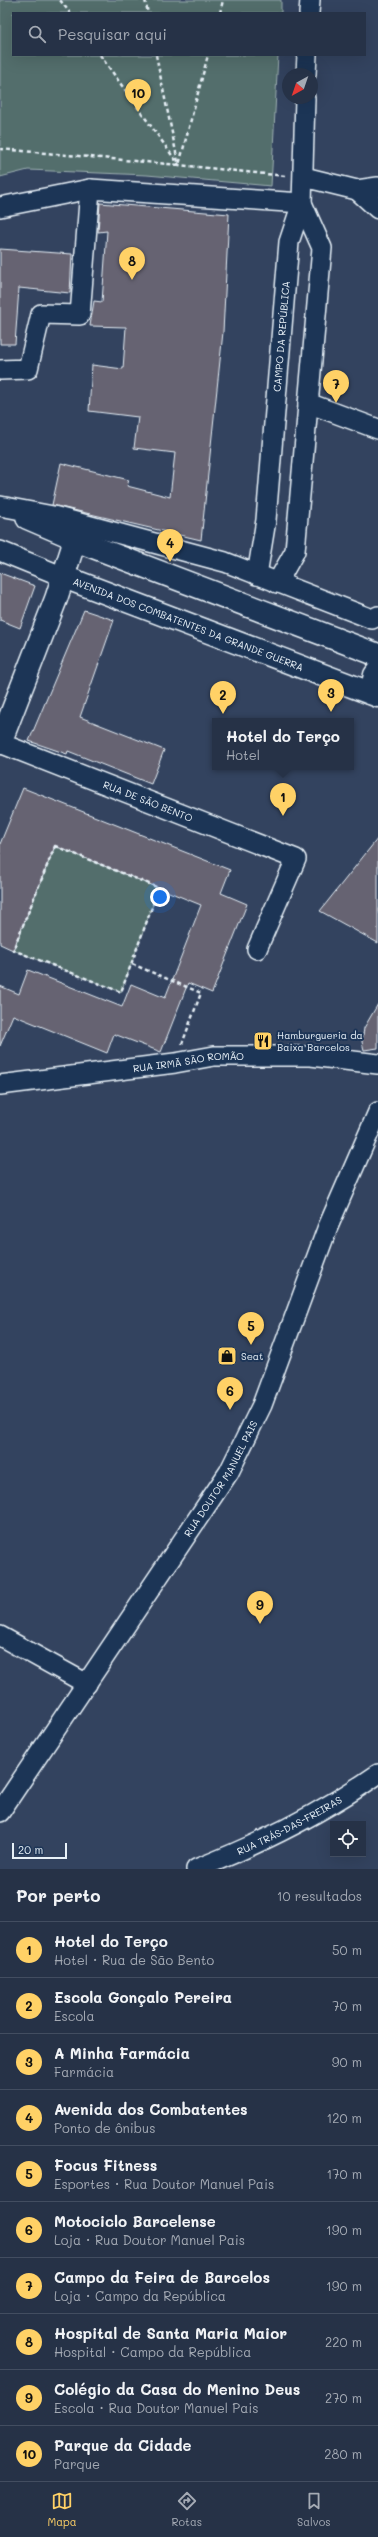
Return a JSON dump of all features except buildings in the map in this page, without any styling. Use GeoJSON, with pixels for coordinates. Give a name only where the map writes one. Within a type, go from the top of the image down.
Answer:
{"type":"FeatureCollection","features":[{"type":"Feature","properties":{"kind":"main road"},"geometry":{"type":"LineString","coordinates":[[0,743],[64,577],[76,540],[378,655]]}},
{"type":"Feature","properties":{"kind":"main road","name":"AVENIDA DOS COMBATENTES DA GRANDE GUERRA"},"geometry":{"type":"LineString","coordinates":[[64,577],[374,695]]}},
{"type":"Feature","properties":{"kind":"main road"},"geometry":{"type":"LineString","coordinates":[[374,695],[378,671]]}},
{"type":"Feature","properties":{"kind":"street"},"geometry":{"type":"LineString","coordinates":[[309,12],[310,0]]}},
{"type":"Feature","properties":{"kind":"street"},"geometry":{"type":"LineString","coordinates":[[306,68],[307,56]]}},
{"type":"Feature","properties":{"kind":"street","name":"CAMPO DA REPÚBLICA"},"geometry":{"type":"LineString","coordinates":[[256,575],[266,520],[289,242],[302,203],[304,177],[305,104]]}},
{"type":"Feature","properties":{"kind":"street"},"geometry":{"type":"LineString","coordinates":[[304,177],[357,190],[378,187]]}},
{"type":"Feature","properties":{"kind":"street"},"geometry":{"type":"LineString","coordinates":[[0,370],[28,369],[41,314],[80,315],[90,189]]}},
{"type":"Feature","properties":{"kind":"street"},"geometry":{"type":"LineString","coordinates":[[0,207],[90,189],[302,203],[322,248],[295,550],[277,583]]}},
{"type":"Feature","properties":{"kind":"street"},"geometry":{"type":"LineString","coordinates":[[357,190],[378,210]]}},
{"type":"Feature","properties":{"kind":"street"},"geometry":{"type":"LineString","coordinates":[[308,403],[378,429]]}},
{"type":"Feature","properties":{"kind":"street"},"geometry":{"type":"LineString","coordinates":[[0,507],[76,540],[88,533],[104,529]]}},
{"type":"Feature","properties":{"kind":"street"},"geometry":{"type":"LineString","coordinates":[[0,507],[104,529],[224,562],[372,619],[378,616]]}},
{"type":"Feature","properties":{"kind":"street","name":"AVENIDA DOS COMBATENTES DA GRANDE GUERRA"},"geometry":{"type":"LineString","coordinates":[[0,551],[64,577]]}},
{"type":"Feature","properties":{"kind":"street","name":"RUA DE SÃO BENTO"},"geometry":{"type":"LineString","coordinates":[[0,743],[296,859],[257,949]]}},
{"type":"Feature","properties":{"kind":"street","name":"RUA IRMÃ SÃO ROMÃO"},"geometry":{"type":"LineString","coordinates":[[0,1085],[175,1063],[214,1056],[311,1056],[378,1064]]}},
{"type":"Feature","properties":{"kind":"street","name":"RUA DOUTOR MANUEL PAIS"},"geometry":{"type":"LineString","coordinates":[[0,1812],[229,1472],[262,1405],[327,1229],[378,1112]]}},
{"type":"Feature","properties":{"kind":"street"},"geometry":{"type":"LineString","coordinates":[[0,1636],[87,1684]]}},
{"type":"Feature","properties":{"kind":"street","name":"RUA TRÁS-DAS-FREIRAS"},"geometry":{"type":"LineString","coordinates":[[196,1869],[231,1856],[346,1797],[378,1774]]}},
{"type":"Feature","properties":{"kind":"path"},"geometry":{"type":"LineString","coordinates":[[60,0],[69,12]]}},
{"type":"Feature","properties":{"kind":"path"},"geometry":{"type":"LineString","coordinates":[[145,0],[148,12]]}},
{"type":"Feature","properties":{"kind":"path"},"geometry":{"type":"LineString","coordinates":[[220,12],[223,0]]}},
{"type":"Feature","properties":{"kind":"path"},"geometry":{"type":"LineString","coordinates":[[101,56],[179,165]]}},
{"type":"Feature","properties":{"kind":"path"},"geometry":{"type":"LineString","coordinates":[[156,56],[179,165]]}},
{"type":"Feature","properties":{"kind":"path"},"geometry":{"type":"LineString","coordinates":[[179,165],[208,56]]}},
{"type":"Feature","properties":{"kind":"path"},"geometry":{"type":"LineString","coordinates":[[0,149],[304,177]]}},
{"type":"Feature","properties":{"kind":"path"},"geometry":{"type":"LineString","coordinates":[[54,846],[160,888],[132,964],[121,992],[14,950],[54,846]]}},
{"type":"Feature","properties":{"kind":"path"},"geometry":{"type":"LineString","coordinates":[[132,964],[201,993],[175,1063]]}},
{"type":"Feature","properties":{"kind":"green space"},"geometry":{"type":"Polygon","coordinates":[[[0,0],[281,0],[281,12],[12,12],[12,56],[278,56],[271,186],[147,175],[28,170],[0,177],[0,0]]]}},
{"type":"Feature","properties":{"kind":"green space"},"geometry":{"type":"Polygon","coordinates":[[[55,846],[159,888],[121,992],[13,950],[55,846]]]}},
{"type":"Feature","properties":{"kind":"place","name":"Parque da Cidade"},"geometry":{"type":"Point","coordinates":[138,112]}},
{"type":"Feature","properties":{"kind":"place","name":"Hospital de Santa Maria Maior"},"geometry":{"type":"Point","coordinates":[132,280]}},
{"type":"Feature","properties":{"kind":"place","name":"Campo da Feira de Barcelos"},"geometry":{"type":"Point","coordinates":[336,403]}},
{"type":"Feature","properties":{"kind":"place","name":"Avenida dos Combatentes"},"geometry":{"type":"Point","coordinates":[170,562]}},
{"type":"Feature","properties":{"kind":"place","name":"A Minha Farmácia"},"geometry":{"type":"Point","coordinates":[331,712]}},
{"type":"Feature","properties":{"kind":"place","name":"Escola Gonçalo Pereira"},"geometry":{"type":"Point","coordinates":[223,714]}},
{"type":"Feature","properties":{"kind":"place","name":"Hotel do Terço"},"geometry":{"type":"Point","coordinates":[283,816]}},
{"type":"Feature","properties":{"kind":"place","name":"Hamburgueria da Baixa Barcelos"},"geometry":{"type":"Point","coordinates":[263,1041]}},
{"type":"Feature","properties":{"kind":"place","name":"Focus Fitness"},"geometry":{"type":"Point","coordinates":[251,1345]}},
{"type":"Feature","properties":{"kind":"place","name":"Seat"},"geometry":{"type":"Point","coordinates":[227,1356]}},
{"type":"Feature","properties":{"kind":"place","name":"Motociclo Barcelense"},"geometry":{"type":"Point","coordinates":[230,1410]}},
{"type":"Feature","properties":{"kind":"place","name":"Colégio da Casa do Menino Deus"},"geometry":{"type":"Point","coordinates":[260,1624]}}]}
